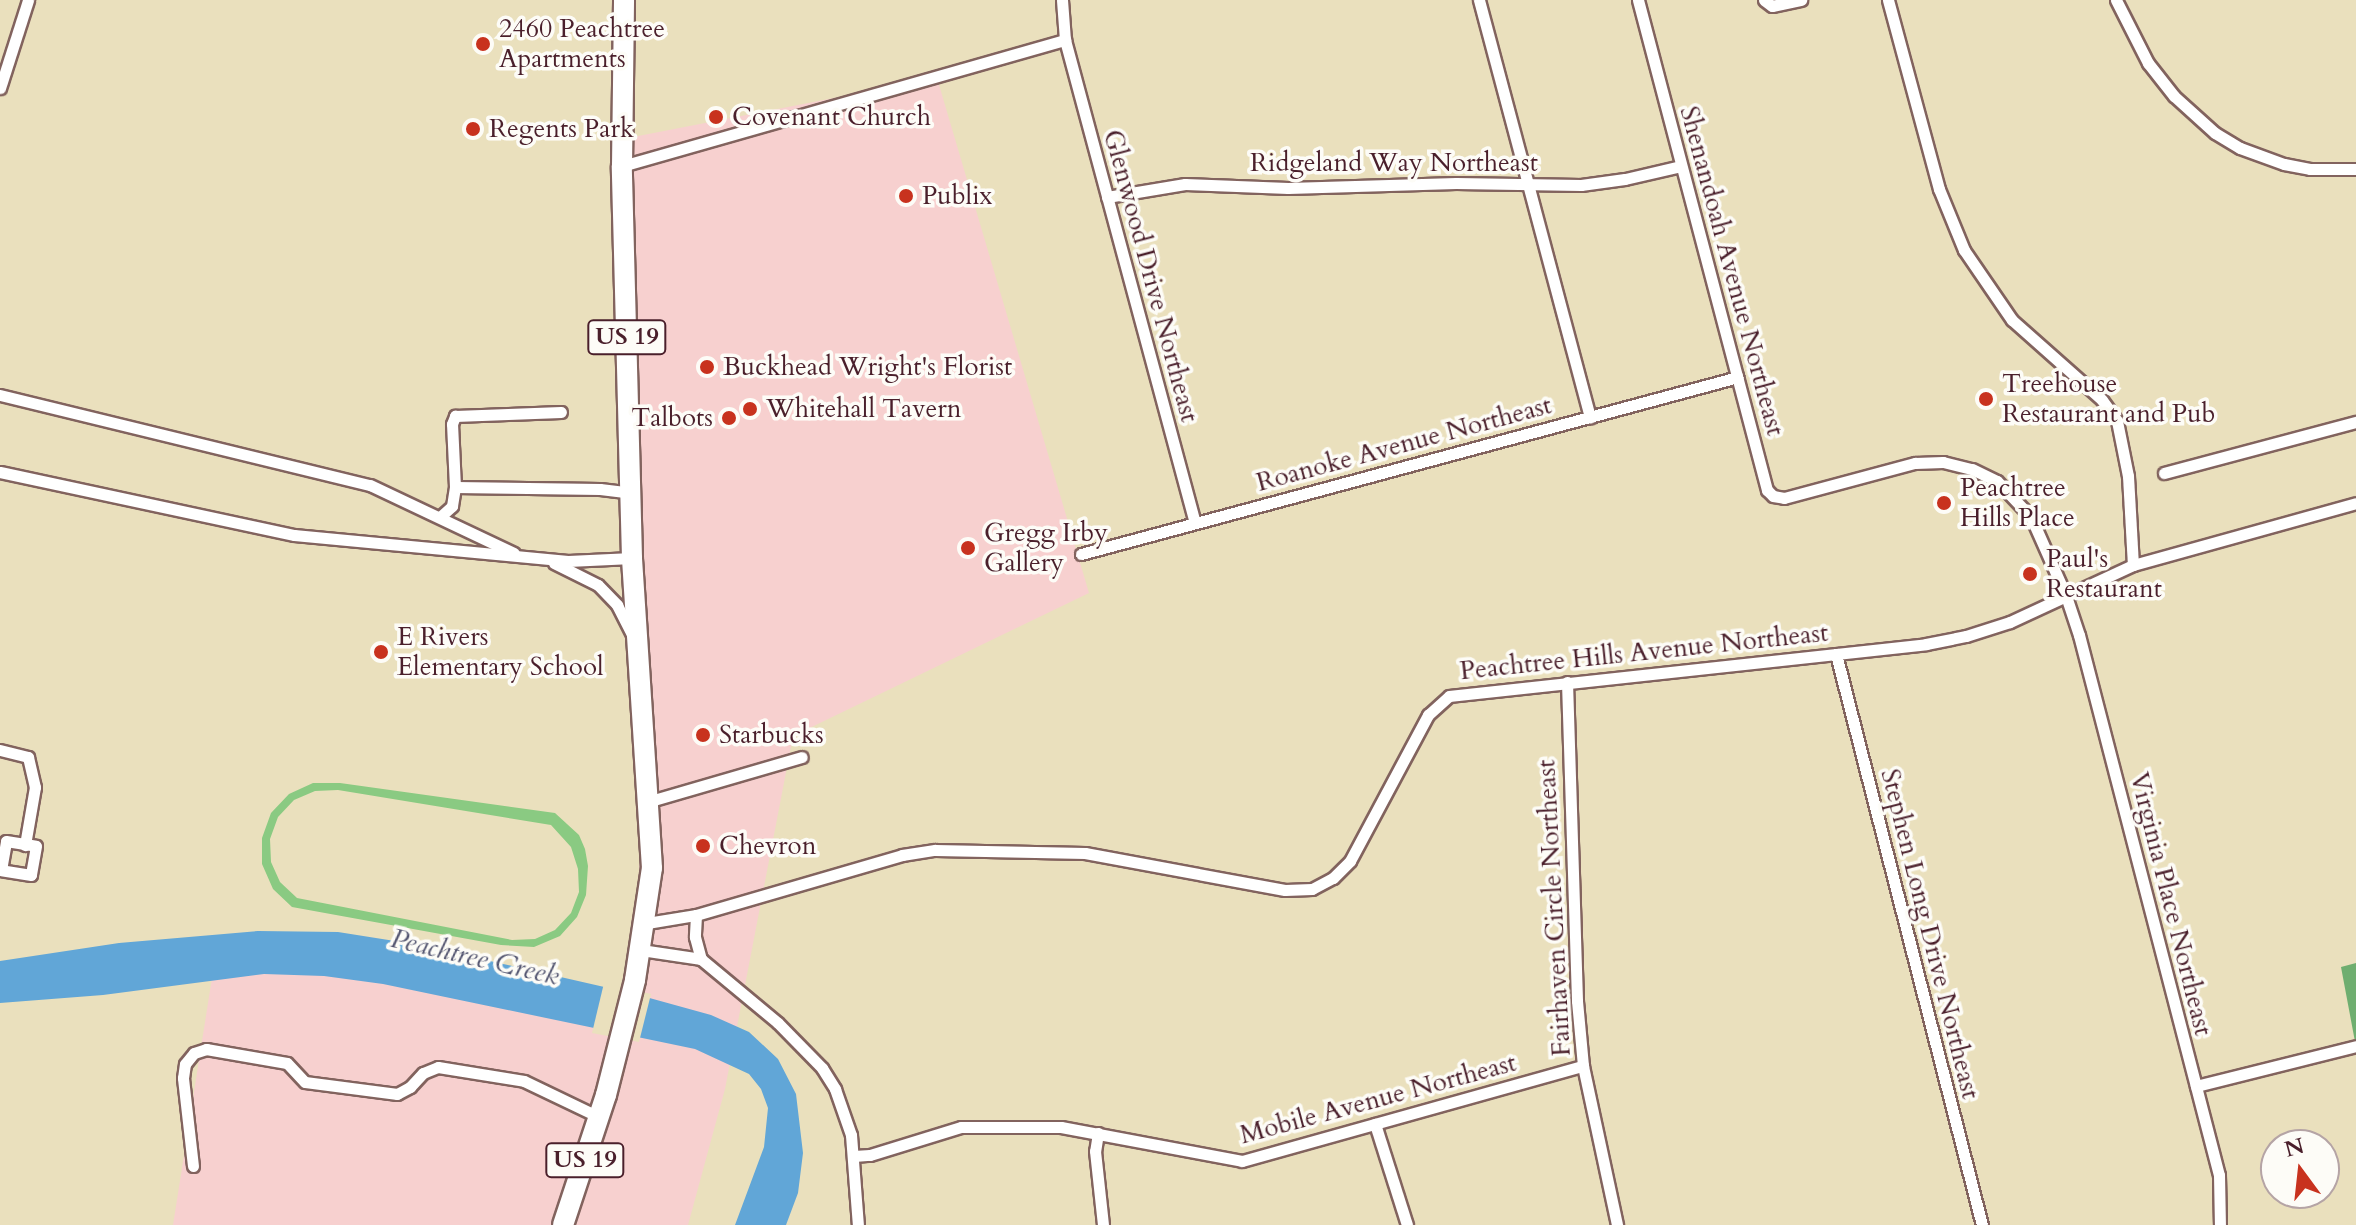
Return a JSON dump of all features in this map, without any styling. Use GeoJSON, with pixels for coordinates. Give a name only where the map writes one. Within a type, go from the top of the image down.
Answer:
{"type":"FeatureCollection","features":[{"type":"Feature","properties":{"kind":"highway","name":"US 19"},"geometry":{"type":"LineString","coordinates":[[563,1225],[606,1095],[635,980],[647,923],[652,868],[632,558],[622,166],[624,0]]}},
{"type":"Feature","properties":{"kind":"street"},"geometry":{"type":"LineString","coordinates":[[0,88],[28,0]]}},
{"type":"Feature","properties":{"kind":"street","name":"Glenwood Drive Northeast"},"geometry":{"type":"LineString","coordinates":[[1062,0],[1065,40],[1195,523]]}},
{"type":"Feature","properties":{"kind":"street"},"geometry":{"type":"LineString","coordinates":[[1479,0],[1590,417]]}},
{"type":"Feature","properties":{"kind":"street","name":"Shenandoah Avenue Northeast"},"geometry":{"type":"LineString","coordinates":[[1638,0],[1767,490],[1773,496],[1784,498],[1829,486]]}},
{"type":"Feature","properties":{"kind":"street"},"geometry":{"type":"LineString","coordinates":[[1764,0],[1772,6],[1801,0]]}},
{"type":"Feature","properties":{"kind":"street"},"geometry":{"type":"LineString","coordinates":[[1888,0],[1939,189],[1964,250],[2012,320],[2102,400],[2117,421],[2128,476],[2133,565]]}},
{"type":"Feature","properties":{"kind":"street"},"geometry":{"type":"LineString","coordinates":[[2116,0],[2148,63],[2174,96],[2215,133],[2240,148],[2284,164],[2310,169],[2356,169]]}},
{"type":"Feature","properties":{"kind":"street"},"geometry":{"type":"LineString","coordinates":[[622,166],[1065,40]]}},
{"type":"Feature","properties":{"kind":"street","name":"Ridgeland Way Northeast"},"geometry":{"type":"LineString","coordinates":[[1107,197],[1185,184],[1288,188],[1604,183],[1681,166]]}},
{"type":"Feature","properties":{"kind":"street","name":"Roanoke Avenue Northeast"},"geometry":{"type":"LineString","coordinates":[[1081,554],[1738,377]]}},
{"type":"Feature","properties":{"kind":"street"},"geometry":{"type":"LineString","coordinates":[[0,395],[370,485],[522,557]]}},
{"type":"Feature","properties":{"kind":"street"},"geometry":{"type":"LineString","coordinates":[[441,516],[452,506],[455,487],[452,424],[455,416],[561,412]]}},
{"type":"Feature","properties":{"kind":"street"},"geometry":{"type":"LineString","coordinates":[[2164,473],[2356,422]]}},
{"type":"Feature","properties":{"kind":"street","name":"Virginia Place Northeast"},"geometry":{"type":"LineString","coordinates":[[1829,486],[1915,463],[1943,462],[1972,469],[1997,481],[2031,517],[2066,596],[2219,1175],[2222,1200],[2220,1225]]}},
{"type":"Feature","properties":{"kind":"street"},"geometry":{"type":"LineString","coordinates":[[0,472],[279,533],[522,557],[632,558]]}},
{"type":"Feature","properties":{"kind":"street"},"geometry":{"type":"LineString","coordinates":[[455,487],[600,489],[631,493]]}},
{"type":"Feature","properties":{"kind":"street","name":"Peachtree Hills Avenue Northeast"},"geometry":{"type":"LineString","coordinates":[[647,923],[696,915],[902,855],[935,850],[1085,853],[1285,890],[1312,889],[1333,878],[1350,861],[1428,715],[1439,702],[1462,691],[1836,654],[1966,636],[2010,622],[2133,565],[2356,503]]}},
{"type":"Feature","properties":{"kind":"street"},"geometry":{"type":"LineString","coordinates":[[542,558],[598,585],[617,605],[638,647]]}},
{"type":"Feature","properties":{"kind":"street","name":"Stephen Long Drive Northeast"},"geometry":{"type":"LineString","coordinates":[[1836,654],[1982,1225]]}},
{"type":"Feature","properties":{"kind":"street","name":"Fairhaven Circle Northeast"},"geometry":{"type":"LineString","coordinates":[[1567,682],[1577,1001],[1583,1066],[1617,1225]]}},
{"type":"Feature","properties":{"kind":"street"},"geometry":{"type":"LineString","coordinates":[[0,750],[28,757],[35,787],[25,845]]}},
{"type":"Feature","properties":{"kind":"street"},"geometry":{"type":"LineString","coordinates":[[647,802],[802,757]]}},
{"type":"Feature","properties":{"kind":"street"},"geometry":{"type":"LineString","coordinates":[[696,915],[695,937],[701,959]]}},
{"type":"Feature","properties":{"kind":"street"},"geometry":{"type":"LineString","coordinates":[[641,950],[701,959],[778,1023],[822,1068],[844,1111],[854,1156],[858,1225]]}},
{"type":"Feature","properties":{"kind":"street"},"geometry":{"type":"LineString","coordinates":[[2196,1086],[2356,1046]]}},
{"type":"Feature","properties":{"kind":"street"},"geometry":{"type":"LineString","coordinates":[[193,1166],[183,1078],[185,1064],[194,1053],[206,1049],[287,1063],[305,1082],[397,1094],[410,1087],[423,1073],[438,1067],[524,1081],[599,1117]]}},
{"type":"Feature","properties":{"kind":"street","name":"Mobile Avenue Northeast"},"geometry":{"type":"LineString","coordinates":[[854,1156],[870,1155],[961,1127],[1061,1127],[1242,1161],[1583,1066]]}},
{"type":"Feature","properties":{"kind":"street"},"geometry":{"type":"LineString","coordinates":[[1375,1124],[1407,1225]]}},
{"type":"Feature","properties":{"kind":"street"},"geometry":{"type":"LineString","coordinates":[[1098,1133],[1095,1151],[1103,1225]]}},
{"type":"Feature","properties":{"kind":"shaded area"},"geometry":{"type":"Polygon","coordinates":[[[937,78],[1089,593],[793,736],[725,1089],[688,1225],[173,1225],[217,946],[618,1027],[636,960],[642,778],[628,138],[937,78]]]}},
{"type":"Feature","properties":{"kind":"green space"},"geometry":{"type":"Polygon","coordinates":[[[313,783],[340,783],[555,813],[579,835],[585,849],[588,866],[586,895],[577,917],[560,936],[534,947],[501,945],[292,907],[273,889],[262,864],[262,838],[271,813],[289,794],[313,783]],[[338,790],[315,791],[294,800],[278,817],[270,839],[271,862],[280,882],[297,898],[512,940],[535,939],[555,930],[571,913],[579,892],[578,869],[571,847],[551,825],[338,790]]]}},
{"type":"Feature","properties":{"kind":"green space"},"geometry":{"type":"Polygon","coordinates":[[[2356,963],[2356,1047],[2341,967],[2356,963]]]}},
{"type":"Feature","properties":{"kind":"water"},"geometry":{"type":"Polygon","coordinates":[[[258,931],[338,932],[420,945],[635,994],[711,1015],[749,1032],[778,1059],[796,1094],[803,1153],[798,1193],[786,1225],[735,1225],[764,1147],[768,1108],[761,1089],[749,1074],[695,1049],[383,984],[324,976],[264,974],[103,995],[0,1003],[0,961],[119,943],[258,931]]]}},
{"type":"Feature","properties":{"kind":"pier"},"geometry":{"type":"Polygon","coordinates":[[[604,983],[651,994],[639,1042],[592,1033],[604,983]]]}},
{"type":"Feature","properties":{"kind":"place","name":"2460 Peachtree Apartments"},"geometry":{"type":"Point","coordinates":[483,44]}},
{"type":"Feature","properties":{"kind":"place","name":"Covenant Church"},"geometry":{"type":"Point","coordinates":[716,117]}},
{"type":"Feature","properties":{"kind":"place","name":"Regents Park"},"geometry":{"type":"Point","coordinates":[473,129]}},
{"type":"Feature","properties":{"kind":"place","name":"Publix"},"geometry":{"type":"Point","coordinates":[906,196]}},
{"type":"Feature","properties":{"kind":"place","name":"Buckhead Wright's Florist"},"geometry":{"type":"Point","coordinates":[707,367]}},
{"type":"Feature","properties":{"kind":"place","name":"Treehouse Restaurant and Pub"},"geometry":{"type":"Point","coordinates":[1986,399]}},
{"type":"Feature","properties":{"kind":"place","name":"Whitehall Tavern"},"geometry":{"type":"Point","coordinates":[750,409]}},
{"type":"Feature","properties":{"kind":"place","name":"Talbots"},"geometry":{"type":"Point","coordinates":[729,418]}},
{"type":"Feature","properties":{"kind":"place","name":"Peachtree Hills Place"},"geometry":{"type":"Point","coordinates":[1944,503]}},
{"type":"Feature","properties":{"kind":"place","name":"Gregg Irby Gallery"},"geometry":{"type":"Point","coordinates":[968,548]}},
{"type":"Feature","properties":{"kind":"place","name":"Paul's Restaurant"},"geometry":{"type":"Point","coordinates":[2030,574]}},
{"type":"Feature","properties":{"kind":"place","name":"E Rivers Elementary School"},"geometry":{"type":"Point","coordinates":[381,652]}},
{"type":"Feature","properties":{"kind":"place","name":"Starbucks"},"geometry":{"type":"Point","coordinates":[703,735]}},
{"type":"Feature","properties":{"kind":"place","name":"Chevron"},"geometry":{"type":"Point","coordinates":[703,846]}},
{"type":"Feature","properties":{"kind":"water label","name":"Peachtree Creek"},"geometry":{"type":"Point","coordinates":[475,957]}}]}
